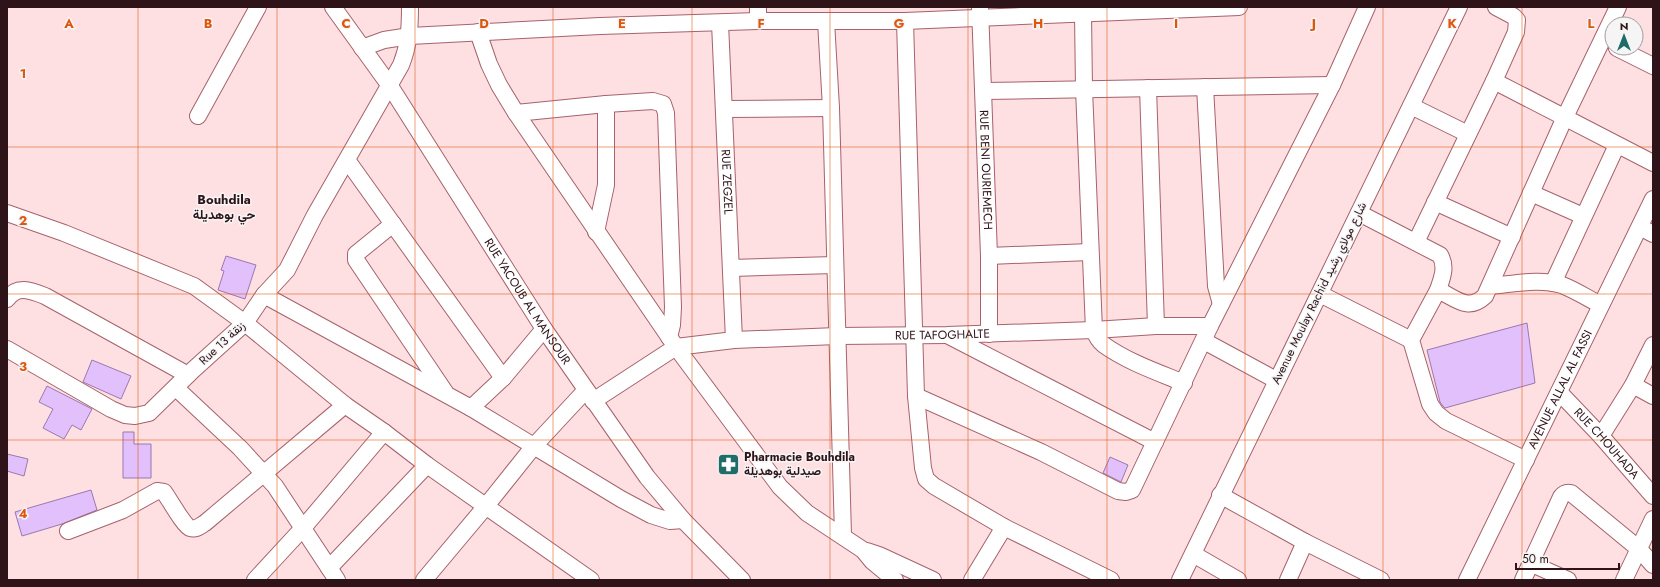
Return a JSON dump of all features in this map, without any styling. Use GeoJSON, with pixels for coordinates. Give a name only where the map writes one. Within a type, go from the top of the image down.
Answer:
{"type":"FeatureCollection","features":[{"type":"Feature","properties":{"kind":"street"},"geometry":{"type":"LineString","coordinates":[[198,116],[258,7]]}},
{"type":"Feature","properties":{"kind":"street","name":"RUE YACOUB AL MANSOUR"},"geometry":{"type":"LineString","coordinates":[[333,7],[390,86],[544,329],[647,478],[683,520],[742,580]]}},
{"type":"Feature","properties":{"kind":"street","name":"Rue 13 زنقة"},"geometry":{"type":"LineString","coordinates":[[7,349],[111,409],[126,415],[135,416],[149,413],[245,323],[264,295],[287,270],[315,215],[390,86],[405,55],[410,36],[410,7]]}},
{"type":"Feature","properties":{"kind":"street"},"geometry":{"type":"LineString","coordinates":[[362,48],[384,40],[410,36],[720,23],[758,14],[826,21],[905,21],[981,12],[1083,14],[1172,8],[1239,7]]}},
{"type":"Feature","properties":{"kind":"street"},"geometry":{"type":"LineString","coordinates":[[916,396],[1041,452],[1118,491],[1126,492],[1132,490],[1221,304],[1332,85],[1367,7]]}},
{"type":"Feature","properties":{"kind":"street","name":"Avenue Moulay Rachid شارع مولاي رشيد"},"geometry":{"type":"LineString","coordinates":[[1180,580],[1220,495],[1320,294],[1459,7]]}},
{"type":"Feature","properties":{"kind":"street"},"geometry":{"type":"LineString","coordinates":[[1416,242],[1494,81],[1518,25],[1517,20],[1496,7]]}},
{"type":"Feature","properties":{"kind":"street","name":"RUE BENI OURIEMECH"},"geometry":{"type":"LineString","coordinates":[[981,12],[990,256],[989,334]]}},
{"type":"Feature","properties":{"kind":"street"},"geometry":{"type":"LineString","coordinates":[[1083,14],[1084,89],[1094,330],[1104,345],[1135,362],[1184,383]]}},
{"type":"Feature","properties":{"kind":"street"},"geometry":{"type":"LineString","coordinates":[[826,21],[831,108],[836,336],[843,535]]}},
{"type":"Feature","properties":{"kind":"street"},"geometry":{"type":"LineString","coordinates":[[905,21],[916,396],[923,468],[926,479],[934,486],[1004,527],[1111,580]]}},
{"type":"Feature","properties":{"kind":"street","name":"RUE ZEGZEL"},"geometry":{"type":"LineString","coordinates":[[720,23],[725,109],[734,340]]}},
{"type":"Feature","properties":{"kind":"street"},"geometry":{"type":"LineString","coordinates":[[478,32],[489,64],[499,86],[516,114],[672,342],[780,487],[807,513],[843,535],[863,550],[872,561],[895,580]]}},
{"type":"Feature","properties":{"kind":"street"},"geometry":{"type":"LineString","coordinates":[[1438,290],[1468,304],[1474,304],[1485,296],[1565,117],[1604,48]]}},
{"type":"Feature","properties":{"kind":"street"},"geometry":{"type":"LineString","coordinates":[[1633,56],[1653,66]]}},
{"type":"Feature","properties":{"kind":"street"},"geometry":{"type":"LineString","coordinates":[[1494,81],[1653,163]]}},
{"type":"Feature","properties":{"kind":"street"},"geometry":{"type":"LineString","coordinates":[[984,91],[1332,85]]}},
{"type":"Feature","properties":{"kind":"street"},"geometry":{"type":"LineString","coordinates":[[1205,87],[1216,286],[1221,304]]}},
{"type":"Feature","properties":{"kind":"street"},"geometry":{"type":"LineString","coordinates":[[1148,88],[1156,326]]}},
{"type":"Feature","properties":{"kind":"street"},"geometry":{"type":"LineString","coordinates":[[516,114],[606,104],[653,101],[663,104],[666,113],[673,307],[672,342]]}},
{"type":"Feature","properties":{"kind":"street"},"geometry":{"type":"LineString","coordinates":[[596,232],[606,185],[606,104]]}},
{"type":"Feature","properties":{"kind":"street"},"geometry":{"type":"LineString","coordinates":[[1411,106],[1468,134]]}},
{"type":"Feature","properties":{"kind":"street"},"geometry":{"type":"LineString","coordinates":[[725,109],[831,108]]}},
{"type":"Feature","properties":{"kind":"street"},"geometry":{"type":"LineString","coordinates":[[1553,283],[1583,216],[1618,145]]}},
{"type":"Feature","properties":{"kind":"street"},"geometry":{"type":"LineString","coordinates":[[347,160],[503,378]]}},
{"type":"Feature","properties":{"kind":"street"},"geometry":{"type":"LineString","coordinates":[[1531,193],[1583,216]]}},
{"type":"Feature","properties":{"kind":"street","name":"AVENUE ALLAL AL FASSI"},"geometry":{"type":"LineString","coordinates":[[1467,580],[1601,305],[1646,230],[1653,199]]}},
{"type":"Feature","properties":{"kind":"street"},"geometry":{"type":"LineString","coordinates":[[1435,202],[1512,237]]}},
{"type":"Feature","properties":{"kind":"street"},"geometry":{"type":"LineString","coordinates":[[7,213],[64,233],[194,286],[245,323],[345,405],[590,580]]}},
{"type":"Feature","properties":{"kind":"street"},"geometry":{"type":"LineString","coordinates":[[1359,213],[1440,255],[1443,259],[1444,272],[1438,290],[1411,340],[1430,404],[1436,413],[1446,421],[1526,460]]}},
{"type":"Feature","properties":{"kind":"street"},"geometry":{"type":"LineString","coordinates":[[393,224],[356,254],[356,260],[448,396]]}},
{"type":"Feature","properties":{"kind":"street"},"geometry":{"type":"LineString","coordinates":[[990,256],[1090,252]]}},
{"type":"Feature","properties":{"kind":"street"},"geometry":{"type":"LineString","coordinates":[[731,268],[835,265]]}},
{"type":"Feature","properties":{"kind":"street"},"geometry":{"type":"LineString","coordinates":[[1490,286],[1539,281],[1553,283],[1564,286],[1601,305]]}},
{"type":"Feature","properties":{"kind":"street"},"geometry":{"type":"LineString","coordinates":[[7,299],[16,290],[31,290],[188,375]]}},
{"type":"Feature","properties":{"kind":"street"},"geometry":{"type":"LineString","coordinates":[[1320,294],[1411,340]]}},
{"type":"Feature","properties":{"kind":"street"},"geometry":{"type":"LineString","coordinates":[[264,295],[471,408],[621,499],[652,515],[670,521],[683,520]]}},
{"type":"Feature","properties":{"kind":"street","name":"RUE TAFOGHALTE"},"geometry":{"type":"LineString","coordinates":[[672,342],[914,334],[989,334],[1156,326],[1207,334]]}},
{"type":"Feature","properties":{"kind":"street"},"geometry":{"type":"LineString","coordinates":[[471,408],[503,378],[544,329]]}},
{"type":"Feature","properties":{"kind":"street"},"geometry":{"type":"LineString","coordinates":[[1207,334],[1276,380]]}},
{"type":"Feature","properties":{"kind":"street"},"geometry":{"type":"LineString","coordinates":[[947,335],[1155,442]]}},
{"type":"Feature","properties":{"kind":"street"},"geometry":{"type":"LineString","coordinates":[[425,580],[534,446],[590,395],[672,342]]}},
{"type":"Feature","properties":{"kind":"street"},"geometry":{"type":"LineString","coordinates":[[1601,436],[1633,385],[1653,345]]}},
{"type":"Feature","properties":{"kind":"street"},"geometry":{"type":"LineString","coordinates":[[1633,385],[1653,396]]}},
{"type":"Feature","properties":{"kind":"street"},"geometry":{"type":"LineString","coordinates":[[176,388],[265,473],[333,574],[427,465]]}},
{"type":"Feature","properties":{"kind":"street","name":"RUE CHOUHADA"},"geometry":{"type":"LineString","coordinates":[[1559,392],[1601,436],[1653,496]]}},
{"type":"Feature","properties":{"kind":"street"},"geometry":{"type":"LineString","coordinates":[[68,531],[123,510],[157,491],[164,492],[184,524],[189,528],[196,529],[345,405]]}},
{"type":"Feature","properties":{"kind":"street"},"geometry":{"type":"LineString","coordinates":[[254,580],[303,528],[384,432]]}},
{"type":"Feature","properties":{"kind":"street"},"geometry":{"type":"LineString","coordinates":[[1523,580],[1561,497],[1567,492],[1571,493],[1639,549],[1653,565]]}},
{"type":"Feature","properties":{"kind":"street"},"geometry":{"type":"LineString","coordinates":[[1220,495],[1305,542],[1381,580]]}},
{"type":"Feature","properties":{"kind":"street"},"geometry":{"type":"LineString","coordinates":[[1624,580],[1653,519]]}},
{"type":"Feature","properties":{"kind":"street"},"geometry":{"type":"LineString","coordinates":[[972,580],[1004,527]]}},
{"type":"Feature","properties":{"kind":"street"},"geometry":{"type":"LineString","coordinates":[[1288,580],[1305,542]]}},
{"type":"Feature","properties":{"kind":"street"},"geometry":{"type":"LineString","coordinates":[[863,550],[879,555],[933,580]]}},
{"type":"Feature","properties":{"kind":"street"},"geometry":{"type":"LineString","coordinates":[[1192,554],[1238,580]]}},
{"type":"Feature","properties":{"kind":"street"},"geometry":{"type":"LineString","coordinates":[[1530,563],[1568,580]]}},
{"type":"Feature","properties":{"kind":"building"},"geometry":{"type":"Polygon","coordinates":[[[226,256],[256,265],[245,299],[218,290],[224,271],[221,270],[226,256]]]}},
{"type":"Feature","properties":{"kind":"building"},"geometry":{"type":"Polygon","coordinates":[[[1527,323],[1535,383],[1445,408],[1440,402],[1427,350],[1527,323]]]}},
{"type":"Feature","properties":{"kind":"building"},"geometry":{"type":"Polygon","coordinates":[[[92,360],[131,376],[121,399],[83,382],[92,360]]]}},
{"type":"Feature","properties":{"kind":"building"},"geometry":{"type":"Polygon","coordinates":[[[47,386],[92,409],[81,430],[72,425],[64,439],[43,428],[53,409],[39,402],[47,386]]]}},
{"type":"Feature","properties":{"kind":"building"},"geometry":{"type":"Polygon","coordinates":[[[123,432],[134,432],[134,444],[151,444],[151,478],[123,478],[123,432]]]}},
{"type":"Feature","properties":{"kind":"building"},"geometry":{"type":"Polygon","coordinates":[[[7,454],[28,459],[24,476],[7,471],[7,454]]]}},
{"type":"Feature","properties":{"kind":"building"},"geometry":{"type":"Polygon","coordinates":[[[1110,457],[1128,465],[1121,482],[1103,473],[1110,457]]]}},
{"type":"Feature","properties":{"kind":"building"},"geometry":{"type":"Polygon","coordinates":[[[91,490],[97,510],[62,524],[22,536],[15,512],[91,490]]]}},
{"type":"Feature","properties":{"kind":"place","name":"Pharmacie Bouhdila صيدلية بوهديلة"},"geometry":{"type":"Point","coordinates":[729,464]}},
{"type":"Feature","properties":{"kind":"district","name":"Bouhdila حي بوهديلة"},"geometry":{"type":"Point","coordinates":[224,206]}}]}
